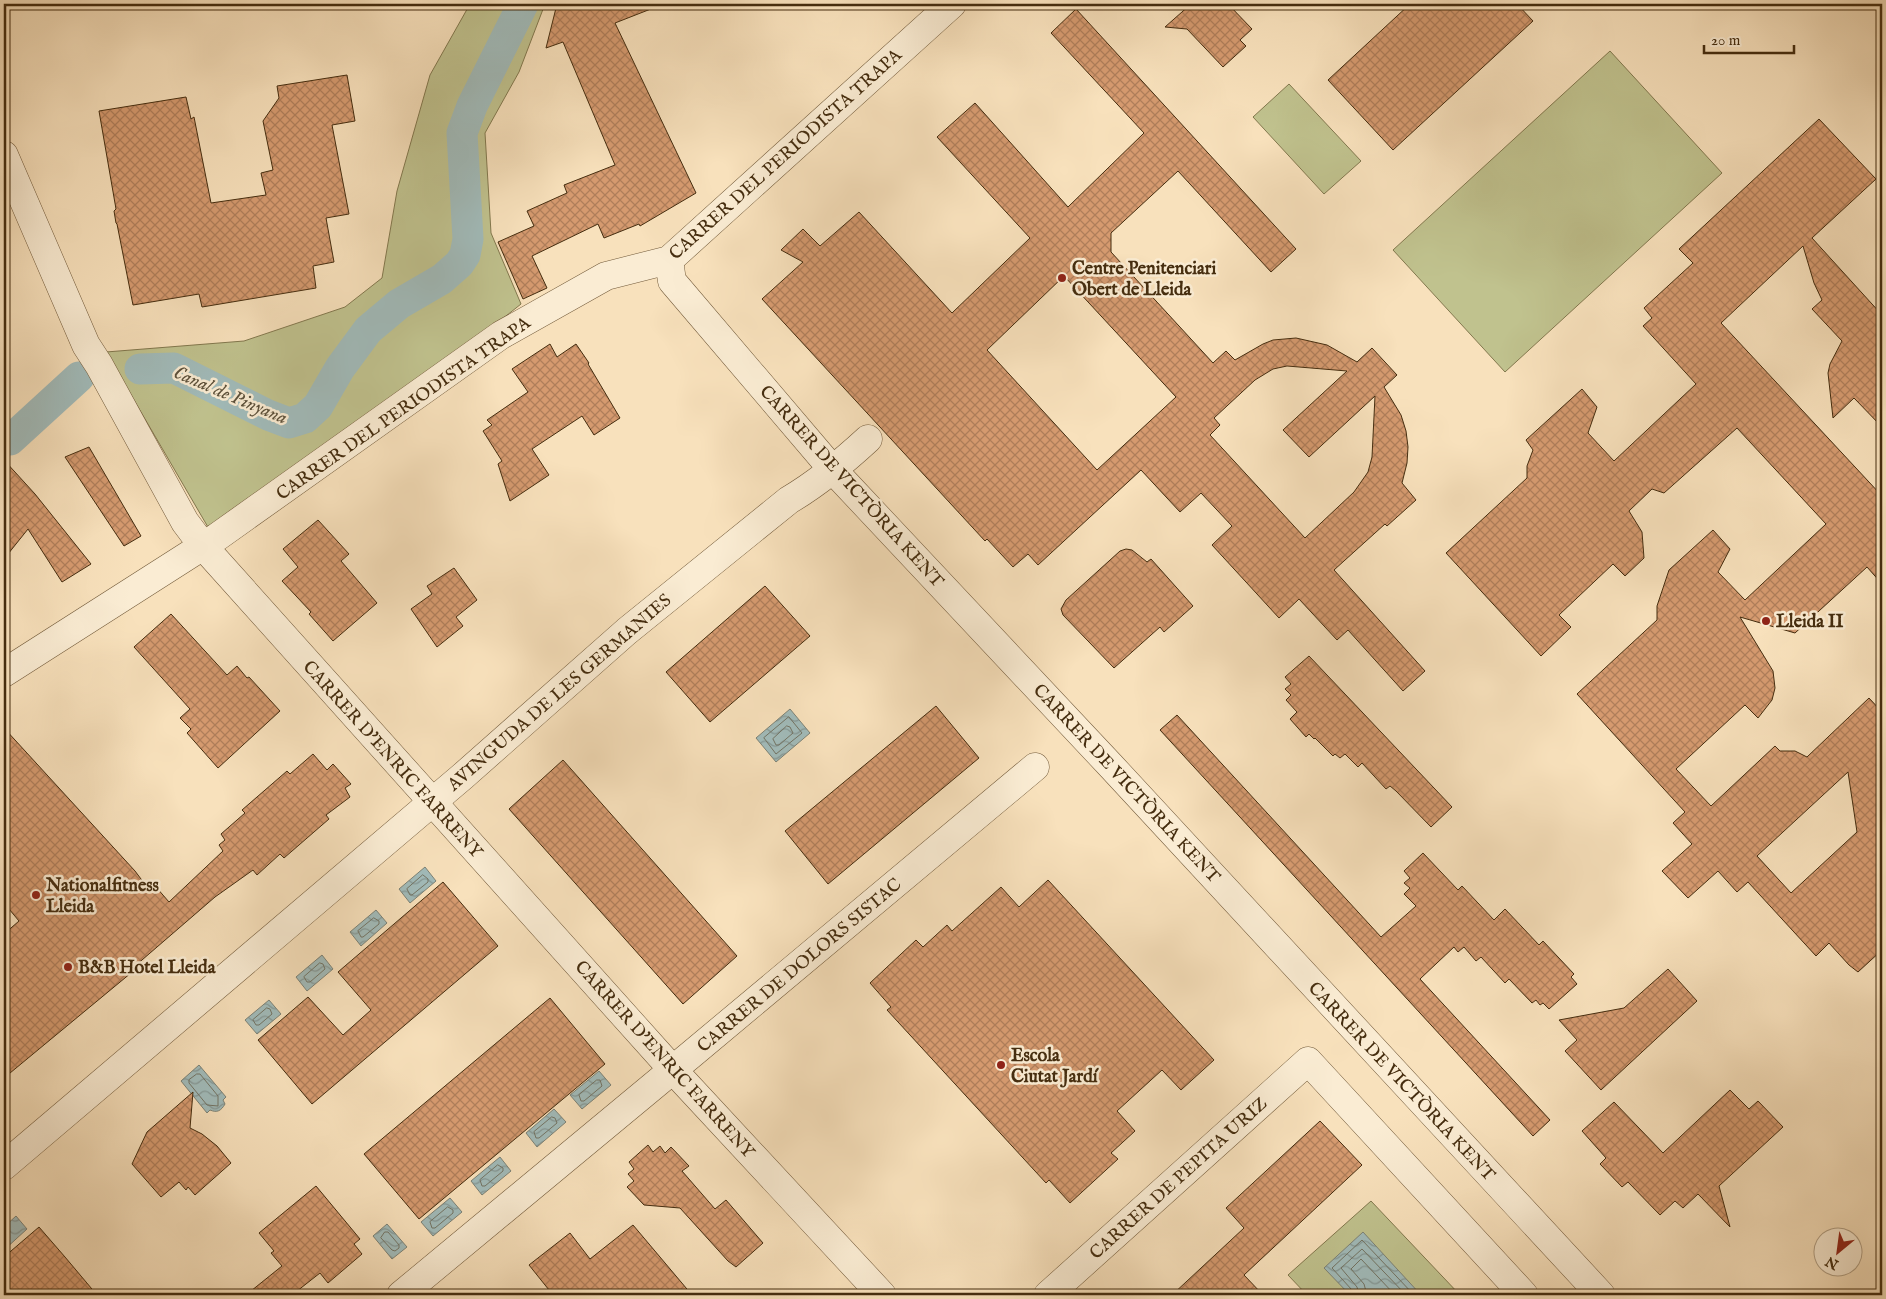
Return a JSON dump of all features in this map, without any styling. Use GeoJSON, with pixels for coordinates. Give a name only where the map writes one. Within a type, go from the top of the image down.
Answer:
{"type":"FeatureCollection","features":[{"type":"Feature","properties":{"kind":"street","name":"CARRER DEL PERIODISTA TRAPA"},"geometry":{"type":"LineString","coordinates":[[4,674],[203,546],[501,335],[606,276],[669,260],[952,4]]}},
{"type":"Feature","properties":{"kind":"street","name":"CARRER D'ENRIC FARRENY"},"geometry":{"type":"LineString","coordinates":[[4,155],[86,345],[99,365],[185,522],[203,546],[673,1070],[882,1295]]}},
{"type":"Feature","properties":{"kind":"street","name":"CARRER DE VICTÒRIA KENT"},"geometry":{"type":"LineString","coordinates":[[669,260],[672,282],[834,470],[1601,1295]]}},
{"type":"Feature","properties":{"kind":"street","name":"AVINGUDA DE LES GERMANIES"},"geometry":{"type":"LineString","coordinates":[[4,1166],[463,776],[627,631],[789,500],[834,470],[868,439]]}},
{"type":"Feature","properties":{"kind":"street","name":"CARRER DE DOLORS SISTAC"},"geometry":{"type":"LineString","coordinates":[[401,1295],[1035,767]]}},
{"type":"Feature","properties":{"kind":"street","name":"CARRER DE PEPITA URIZ"},"geometry":{"type":"LineString","coordinates":[[1048,1295],[1308,1061],[1524,1295]]}},
{"type":"Feature","properties":{"kind":"green space"},"geometry":{"type":"Polygon","coordinates":[[[470,4],[545,4],[519,72],[485,133],[491,233],[521,304],[432,375],[212,534],[106,352],[244,341],[345,307],[382,278],[397,191],[430,75],[470,4]]]}},
{"type":"Feature","properties":{"kind":"green space"},"geometry":{"type":"Polygon","coordinates":[[[1610,51],[1722,173],[1505,372],[1393,250],[1610,51]]]}},
{"type":"Feature","properties":{"kind":"green space"},"geometry":{"type":"Polygon","coordinates":[[[1289,84],[1361,161],[1324,194],[1253,117],[1289,84]]]}},
{"type":"Feature","properties":{"kind":"green space"},"geometry":{"type":"Polygon","coordinates":[[[1371,1201],[1460,1295],[1307,1295],[1288,1275],[1371,1201]]]}},
{"type":"Feature","properties":{"kind":"water"},"geometry":{"type":"Polygon","coordinates":[[[790,709],[810,733],[776,762],[756,738],[790,709]]]}},
{"type":"Feature","properties":{"kind":"water"},"geometry":{"type":"Polygon","coordinates":[[[425,867],[436,881],[410,903],[399,889],[425,867]]]}},
{"type":"Feature","properties":{"kind":"water"},"geometry":{"type":"Polygon","coordinates":[[[376,910],[387,923],[361,946],[350,932],[376,910]]]}},
{"type":"Feature","properties":{"kind":"water"},"geometry":{"type":"Polygon","coordinates":[[[322,955],[333,969],[307,991],[296,977],[322,955]]]}},
{"type":"Feature","properties":{"kind":"water"},"geometry":{"type":"Polygon","coordinates":[[[269,1000],[281,1014],[257,1034],[245,1020],[269,1000]]]}},
{"type":"Feature","properties":{"kind":"water"},"geometry":{"type":"Polygon","coordinates":[[[199,1065],[226,1097],[223,1100],[225,1104],[219,1111],[210,1110],[207,1113],[181,1081],[199,1065]]]}},
{"type":"Feature","properties":{"kind":"water"},"geometry":{"type":"Polygon","coordinates":[[[599,1071],[611,1085],[582,1109],[570,1095],[599,1071]]]}},
{"type":"Feature","properties":{"kind":"water"},"geometry":{"type":"Polygon","coordinates":[[[554,1109],[566,1122],[537,1147],[526,1133],[554,1109]]]}},
{"type":"Feature","properties":{"kind":"water"},"geometry":{"type":"Polygon","coordinates":[[[500,1157],[511,1171],[482,1195],[471,1181],[500,1157]]]}},
{"type":"Feature","properties":{"kind":"water"},"geometry":{"type":"Polygon","coordinates":[[[450,1198],[462,1212],[433,1236],[421,1222],[450,1198]]]}},
{"type":"Feature","properties":{"kind":"water"},"geometry":{"type":"Polygon","coordinates":[[[16,1216],[27,1229],[4,1250],[4,1227],[16,1216]]]}},
{"type":"Feature","properties":{"kind":"water"},"geometry":{"type":"Polygon","coordinates":[[[387,1224],[407,1247],[392,1259],[373,1236],[387,1224]]]}},
{"type":"Feature","properties":{"kind":"water"},"geometry":{"type":"Polygon","coordinates":[[[1363,1232],[1421,1295],[1350,1295],[1324,1268],[1363,1232]]]}},
{"type":"Feature","properties":{"kind":"building"},"geometry":{"type":"Polygon","coordinates":[[[557,4],[661,5],[615,23],[696,193],[640,226],[639,224],[604,238],[598,224],[532,256],[547,288],[523,299],[498,242],[534,226],[527,211],[567,193],[564,185],[615,165],[563,42],[546,48],[557,4]]]}},
{"type":"Feature","properties":{"kind":"building"},"geometry":{"type":"Polygon","coordinates":[[[1191,4],[1228,4],[1252,29],[1240,40],[1246,46],[1223,67],[1187,29],[1165,27],[1191,4]]]}},
{"type":"Feature","properties":{"kind":"building"},"geometry":{"type":"Polygon","coordinates":[[[1410,4],[1517,4],[1533,21],[1393,150],[1328,80],[1410,4]]]}},
{"type":"Feature","properties":{"kind":"building"},"geometry":{"type":"Polygon","coordinates":[[[1076,9],[1296,249],[1271,272],[1178,171],[1111,233],[1111,252],[1213,363],[1226,351],[1235,360],[1273,340],[1296,338],[1327,345],[1357,362],[1372,348],[1397,375],[1384,387],[1401,415],[1406,431],[1407,463],[1402,483],[1416,500],[1387,526],[1385,524],[1334,570],[1425,671],[1403,691],[1348,630],[1337,640],[1299,599],[1279,618],[1212,545],[1232,526],[1201,493],[1180,512],[1141,470],[1038,565],[1028,554],[1013,567],[987,539],[985,541],[762,299],[803,262],[781,250],[803,229],[820,246],[859,212],[952,313],[1030,238],[937,137],[975,103],[1068,207],[1144,133],[1051,33],[1076,9]],[[1064,276],[987,350],[1097,470],[1176,397],[1064,276]],[[1287,366],[1273,369],[1255,380],[1214,418],[1220,425],[1210,435],[1305,538],[1354,492],[1368,472],[1372,457],[1375,396],[1309,457],[1283,430],[1347,371],[1287,366]]]}},
{"type":"Feature","properties":{"kind":"building"},"geometry":{"type":"Polygon","coordinates":[[[347,75],[355,121],[332,125],[349,214],[326,218],[334,262],[313,266],[316,288],[202,307],[199,294],[133,305],[116,223],[114,211],[116,209],[99,111],[186,97],[191,119],[194,117],[211,203],[266,195],[261,173],[273,170],[263,121],[279,98],[277,86],[347,75]]]}},
{"type":"Feature","properties":{"kind":"building","name":"Lleida II"},"geometry":{"type":"Polygon","coordinates":[[[1819,119],[1876,179],[1812,238],[1882,315],[1882,427],[1854,398],[1833,418],[1828,373],[1830,364],[1842,341],[1812,309],[1822,300],[1814,283],[1803,246],[1721,323],[1882,496],[1882,584],[1867,567],[1795,633],[1740,617],[1773,671],[1775,688],[1772,700],[1758,718],[1745,705],[1676,769],[1711,806],[1775,746],[1780,751],[1795,751],[1807,757],[1869,698],[1882,712],[1882,950],[1858,972],[1829,943],[1816,956],[1748,882],[1737,892],[1718,871],[1688,898],[1662,871],[1692,844],[1673,823],[1685,812],[1577,694],[1657,620],[1657,606],[1669,570],[1713,530],[1730,549],[1718,572],[1745,600],[1826,524],[1737,428],[1664,493],[1652,489],[1629,511],[1642,532],[1644,558],[1625,576],[1613,564],[1559,615],[1571,627],[1541,656],[1446,553],[1527,478],[1527,466],[1533,450],[1526,440],[1582,389],[1597,407],[1588,433],[1614,461],[1696,384],[1643,326],[1652,318],[1644,308],[1693,263],[1679,249],[1819,119]],[[1848,772],[1757,856],[1791,893],[1857,832],[1848,772]]]}},
{"type":"Feature","properties":{"kind":"building"},"geometry":{"type":"Polygon","coordinates":[[[550,344],[557,357],[576,344],[620,418],[594,435],[582,416],[532,449],[549,475],[510,501],[498,464],[502,461],[483,431],[492,425],[487,420],[528,392],[512,369],[550,344]]]}},
{"type":"Feature","properties":{"kind":"building"},"geometry":{"type":"Polygon","coordinates":[[[89,447],[141,536],[124,546],[65,457],[89,447]]]}},
{"type":"Feature","properties":{"kind":"building"},"geometry":{"type":"Polygon","coordinates":[[[4,460],[35,494],[91,564],[62,582],[28,529],[4,559],[4,460]]]}},
{"type":"Feature","properties":{"kind":"building"},"geometry":{"type":"Polygon","coordinates":[[[318,520],[349,554],[341,561],[377,603],[333,641],[309,614],[311,612],[282,581],[298,567],[283,549],[318,520]]]}},
{"type":"Feature","properties":{"kind":"building"},"geometry":{"type":"Polygon","coordinates":[[[1132,550],[1147,562],[1151,559],[1193,606],[1164,632],[1160,627],[1114,668],[1063,615],[1061,609],[1066,600],[1120,551],[1132,550]]]}},
{"type":"Feature","properties":{"kind":"building"},"geometry":{"type":"Polygon","coordinates":[[[454,568],[477,600],[456,617],[463,626],[437,647],[411,609],[432,594],[427,586],[454,568]]]}},
{"type":"Feature","properties":{"kind":"building"},"geometry":{"type":"Polygon","coordinates":[[[765,586],[810,636],[710,722],[666,672],[765,586]]]}},
{"type":"Feature","properties":{"kind":"building"},"geometry":{"type":"Polygon","coordinates":[[[171,614],[227,675],[237,666],[280,711],[218,768],[187,733],[191,729],[180,718],[190,709],[134,647],[171,614]]]}},
{"type":"Feature","properties":{"kind":"building"},"geometry":{"type":"Polygon","coordinates":[[[1309,656],[1452,807],[1431,827],[1396,791],[1390,786],[1386,789],[1362,763],[1358,767],[1345,754],[1340,758],[1335,754],[1333,756],[1315,738],[1309,734],[1306,737],[1290,719],[1297,712],[1286,700],[1291,695],[1285,689],[1291,684],[1285,677],[1309,656]]]}},
{"type":"Feature","properties":{"kind":"building"},"geometry":{"type":"Polygon","coordinates":[[[936,706],[979,758],[828,884],[785,831],[936,706]]]}},
{"type":"Feature","properties":{"kind":"building"},"geometry":{"type":"Polygon","coordinates":[[[1177,715],[1381,937],[1416,906],[1404,894],[1410,888],[1404,883],[1410,878],[1404,871],[1423,853],[1458,890],[1462,886],[1494,920],[1505,909],[1539,945],[1543,941],[1574,974],[1571,977],[1577,984],[1549,1009],[1543,1003],[1540,1005],[1536,1000],[1532,1003],[1509,979],[1505,983],[1481,957],[1476,961],[1464,947],[1458,952],[1454,947],[1420,979],[1550,1120],[1533,1136],[1160,730],[1177,715]]]}},
{"type":"Feature","properties":{"kind":"building"},"geometry":{"type":"Polygon","coordinates":[[[4,728],[135,871],[150,891],[156,887],[169,902],[223,851],[219,845],[225,840],[221,834],[245,813],[242,810],[287,771],[290,774],[313,754],[327,770],[333,764],[351,784],[345,788],[350,797],[326,815],[329,819],[284,858],[280,854],[257,875],[253,870],[215,897],[135,966],[137,968],[4,1078],[4,934],[19,921],[4,903],[4,728]]]}},
{"type":"Feature","properties":{"kind":"building"},"geometry":{"type":"Polygon","coordinates":[[[563,760],[737,956],[683,1004],[509,809],[563,760]]]}},
{"type":"Feature","properties":{"kind":"building"},"geometry":{"type":"Polygon","coordinates":[[[1048,880],[1214,1060],[1181,1090],[1162,1070],[1117,1111],[1135,1131],[1111,1153],[1118,1159],[1070,1203],[1049,1180],[1046,1183],[887,1010],[891,1007],[870,983],[916,940],[923,947],[947,925],[952,931],[1001,887],[1019,907],[1048,880]]]}},
{"type":"Feature","properties":{"kind":"building"},"geometry":{"type":"Polygon","coordinates":[[[443,882],[498,946],[312,1104],[258,1040],[308,997],[343,1035],[371,1010],[338,972],[443,882]]]}},
{"type":"Feature","properties":{"kind":"building"},"geometry":{"type":"Polygon","coordinates":[[[1668,969],[1697,1001],[1601,1090],[1565,1051],[1577,1040],[1559,1020],[1624,1008],[1668,969]]]}},
{"type":"Feature","properties":{"kind":"building"},"geometry":{"type":"Polygon","coordinates":[[[550,998],[605,1064],[419,1219],[364,1154],[550,998]]]}},
{"type":"Feature","properties":{"kind":"building"},"geometry":{"type":"Polygon","coordinates":[[[1730,1090],[1749,1109],[1758,1101],[1783,1127],[1719,1186],[1730,1227],[1698,1194],[1683,1208],[1675,1201],[1660,1215],[1628,1182],[1622,1187],[1600,1164],[1606,1158],[1582,1131],[1614,1102],[1663,1153],[1730,1090]]]}},
{"type":"Feature","properties":{"kind":"building"},"geometry":{"type":"Polygon","coordinates":[[[193,1092],[190,1128],[202,1134],[217,1146],[231,1163],[195,1195],[188,1187],[186,1190],[179,1182],[161,1197],[132,1164],[147,1132],[193,1092]]]}},
{"type":"Feature","properties":{"kind":"building"},"geometry":{"type":"Polygon","coordinates":[[[1320,1121],[1362,1165],[1244,1275],[1263,1295],[1172,1295],[1244,1228],[1226,1208],[1320,1121]]]}},
{"type":"Feature","properties":{"kind":"building"},"geometry":{"type":"Polygon","coordinates":[[[648,1145],[653,1152],[660,1146],[665,1153],[671,1147],[689,1166],[682,1171],[715,1209],[726,1200],[763,1243],[736,1267],[728,1261],[680,1208],[644,1205],[627,1187],[634,1181],[628,1174],[634,1169],[629,1162],[648,1145]]]}},
{"type":"Feature","properties":{"kind":"building"},"geometry":{"type":"Polygon","coordinates":[[[316,1186],[360,1239],[354,1244],[362,1254],[328,1283],[320,1273],[292,1295],[246,1295],[282,1266],[271,1253],[274,1251],[259,1233],[316,1186]]]}},
{"type":"Feature","properties":{"kind":"building"},"geometry":{"type":"Polygon","coordinates":[[[633,1225],[692,1295],[553,1295],[529,1265],[570,1233],[590,1259],[633,1225]]]}},
{"type":"Feature","properties":{"kind":"building"},"geometry":{"type":"Polygon","coordinates":[[[39,1227],[97,1295],[4,1295],[4,1257],[39,1227]]]}},
{"type":"Feature","properties":{"kind":"waterway","name":"Canal de Pinyana"},"geometry":{"type":"LineString","coordinates":[[140,369],[174,368],[268,415],[289,423],[305,418],[318,406],[340,368],[368,330],[399,304],[442,279],[459,264],[465,255],[468,239],[462,133],[472,106],[523,4]]}},
{"type":"Feature","properties":{"kind":"waterway","name":"Canal de Pinyana"},"geometry":{"type":"LineString","coordinates":[[4,440],[10,440],[79,377]]}},
{"type":"Feature","properties":{"kind":"place","name":"Centre Penitenciari Obert de Lleida"},"geometry":{"type":"Point","coordinates":[1062,278]}},
{"type":"Feature","properties":{"kind":"place","name":"Lleida II"},"geometry":{"type":"Point","coordinates":[1766,621]}},
{"type":"Feature","properties":{"kind":"place","name":"Nationalfitness Lleida"},"geometry":{"type":"Point","coordinates":[36,895]}},
{"type":"Feature","properties":{"kind":"place","name":"B&B Hotel Lleida"},"geometry":{"type":"Point","coordinates":[68,967]}},
{"type":"Feature","properties":{"kind":"place","name":"Escola Ciutat Jardí"},"geometry":{"type":"Point","coordinates":[1001,1065]}}]}
